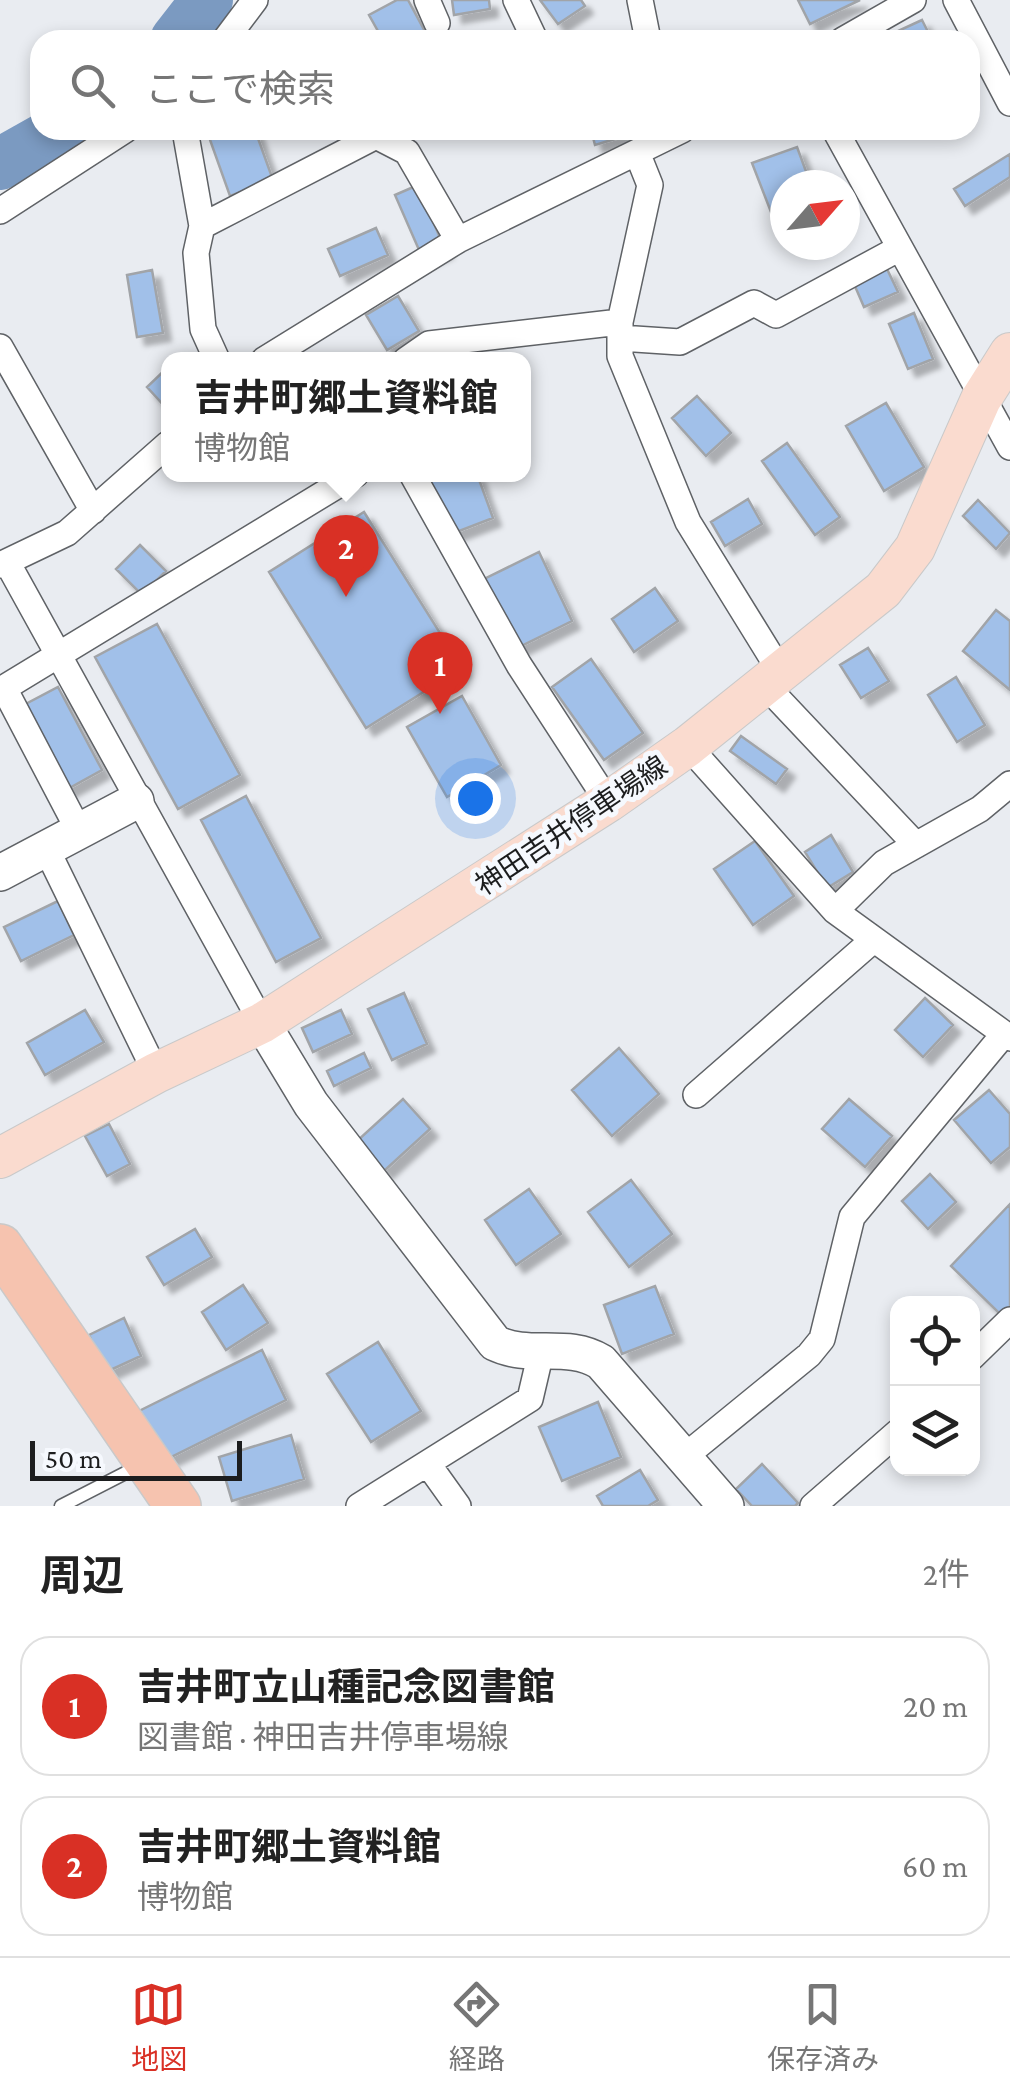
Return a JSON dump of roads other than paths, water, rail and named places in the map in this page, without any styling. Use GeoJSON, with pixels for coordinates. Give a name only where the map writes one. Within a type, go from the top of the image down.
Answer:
{"type":"FeatureCollection","features":[{"type":"Feature","properties":{"kind":"highway"},"geometry":{"type":"LineString","coordinates":[[0,1247],[178,1506]]}},
{"type":"Feature","properties":{"kind":"main road","name":"神田吉井停車場線"},"geometry":{"type":"LineString","coordinates":[[0,1158],[262,1022],[608,802],[774,680],[900,571],[982,398],[1010,353]]}},
{"type":"Feature","properties":{"kind":"street"},"geometry":{"type":"LineString","coordinates":[[232,30],[255,0]]}},
{"type":"Feature","properties":{"kind":"street"},"geometry":{"type":"LineString","coordinates":[[516,0],[530,30]]}},
{"type":"Feature","properties":{"kind":"street"},"geometry":{"type":"LineString","coordinates":[[640,0],[646,30]]}},
{"type":"Feature","properties":{"kind":"street"},"geometry":{"type":"LineString","coordinates":[[860,30],[913,0]]}},
{"type":"Feature","properties":{"kind":"street"},"geometry":{"type":"LineString","coordinates":[[956,0],[972,30]]}},
{"type":"Feature","properties":{"kind":"street"},"geometry":{"type":"LineString","coordinates":[[980,46],[1010,104]]}},
{"type":"Feature","properties":{"kind":"street"},"geometry":{"type":"LineString","coordinates":[[0,210],[109,140]]}},
{"type":"Feature","properties":{"kind":"street"},"geometry":{"type":"LineString","coordinates":[[186,140],[202,226],[196,252],[203,330],[213,352]]}},
{"type":"Feature","properties":{"kind":"street"},"geometry":{"type":"LineString","coordinates":[[202,226],[362,140]]}},
{"type":"Feature","properties":{"kind":"street"},"geometry":{"type":"LineString","coordinates":[[387,140],[407,152],[458,240]]}},
{"type":"Feature","properties":{"kind":"street"},"geometry":{"type":"LineString","coordinates":[[277,352],[458,240],[638,155],[661,140]]}},
{"type":"Feature","properties":{"kind":"street"},"geometry":{"type":"LineString","coordinates":[[840,140],[1010,447]]}},
{"type":"Feature","properties":{"kind":"street"},"geometry":{"type":"LineString","coordinates":[[638,155],[650,186],[620,330],[620,356],[688,522],[774,680],[916,845]]}},
{"type":"Feature","properties":{"kind":"street"},"geometry":{"type":"LineString","coordinates":[[418,352],[429,344],[620,330],[680,342],[754,304],[776,316],[898,249]]}},
{"type":"Feature","properties":{"kind":"street"},"geometry":{"type":"LineString","coordinates":[[0,347],[93,511]]}},
{"type":"Feature","properties":{"kind":"street"},"geometry":{"type":"LineString","coordinates":[[161,450],[68,533],[3,564],[311,1104],[495,1343],[512,1352],[587,1353],[601,1362],[726,1506]]}},
{"type":"Feature","properties":{"kind":"street"},"geometry":{"type":"LineString","coordinates":[[79,832],[4,688],[58,659],[341,482]]}},
{"type":"Feature","properties":{"kind":"street"},"geometry":{"type":"LineString","coordinates":[[416,482],[519,665],[608,802]]}},
{"type":"Feature","properties":{"kind":"street"},"geometry":{"type":"LineString","coordinates":[[684,1457],[810,1355],[822,1339],[852,1217],[1007,1036],[835,911],[688,746]]}},
{"type":"Feature","properties":{"kind":"street"},"geometry":{"type":"LineString","coordinates":[[835,911],[884,863],[980,809],[1010,784]]}},
{"type":"Feature","properties":{"kind":"street"},"geometry":{"type":"LineString","coordinates":[[0,873],[136,800]]}},
{"type":"Feature","properties":{"kind":"street"},"geometry":{"type":"LineString","coordinates":[[46,848],[156,1074]]}},
{"type":"Feature","properties":{"kind":"street"},"geometry":{"type":"LineString","coordinates":[[696,1094],[872,941]]}},
{"type":"Feature","properties":{"kind":"street"},"geometry":{"type":"LineString","coordinates":[[980,1349],[1010,1320]]}},
{"type":"Feature","properties":{"kind":"street"},"geometry":{"type":"LineString","coordinates":[[359,1506],[530,1399],[542,1352]]}},
{"type":"Feature","properties":{"kind":"street"},"geometry":{"type":"LineString","coordinates":[[813,1506],[890,1439]]}},
{"type":"Feature","properties":{"kind":"street"},"geometry":{"type":"LineString","coordinates":[[428,1464],[458,1506]]}},
{"type":"Feature","properties":{"kind":"lane"},"geometry":{"type":"LineString","coordinates":[[61,1506],[146,1463]]}},
{"type":"Feature","properties":{"kind":"waterway"},"geometry":{"type":"LineString","coordinates":[[184,30],[207,0]]}},
{"type":"Feature","properties":{"kind":"waterway"},"geometry":{"type":"LineString","coordinates":[[0,164],[42,140]]}},
{"type":"Feature","properties":{"kind":"place","name":"吉井町郷土資料館"},"geometry":{"type":"Point","coordinates":[346,597]}},
{"type":"Feature","properties":{"kind":"place","name":"吉井町立山種記念図書館"},"geometry":{"type":"Point","coordinates":[440,714]}}]}
